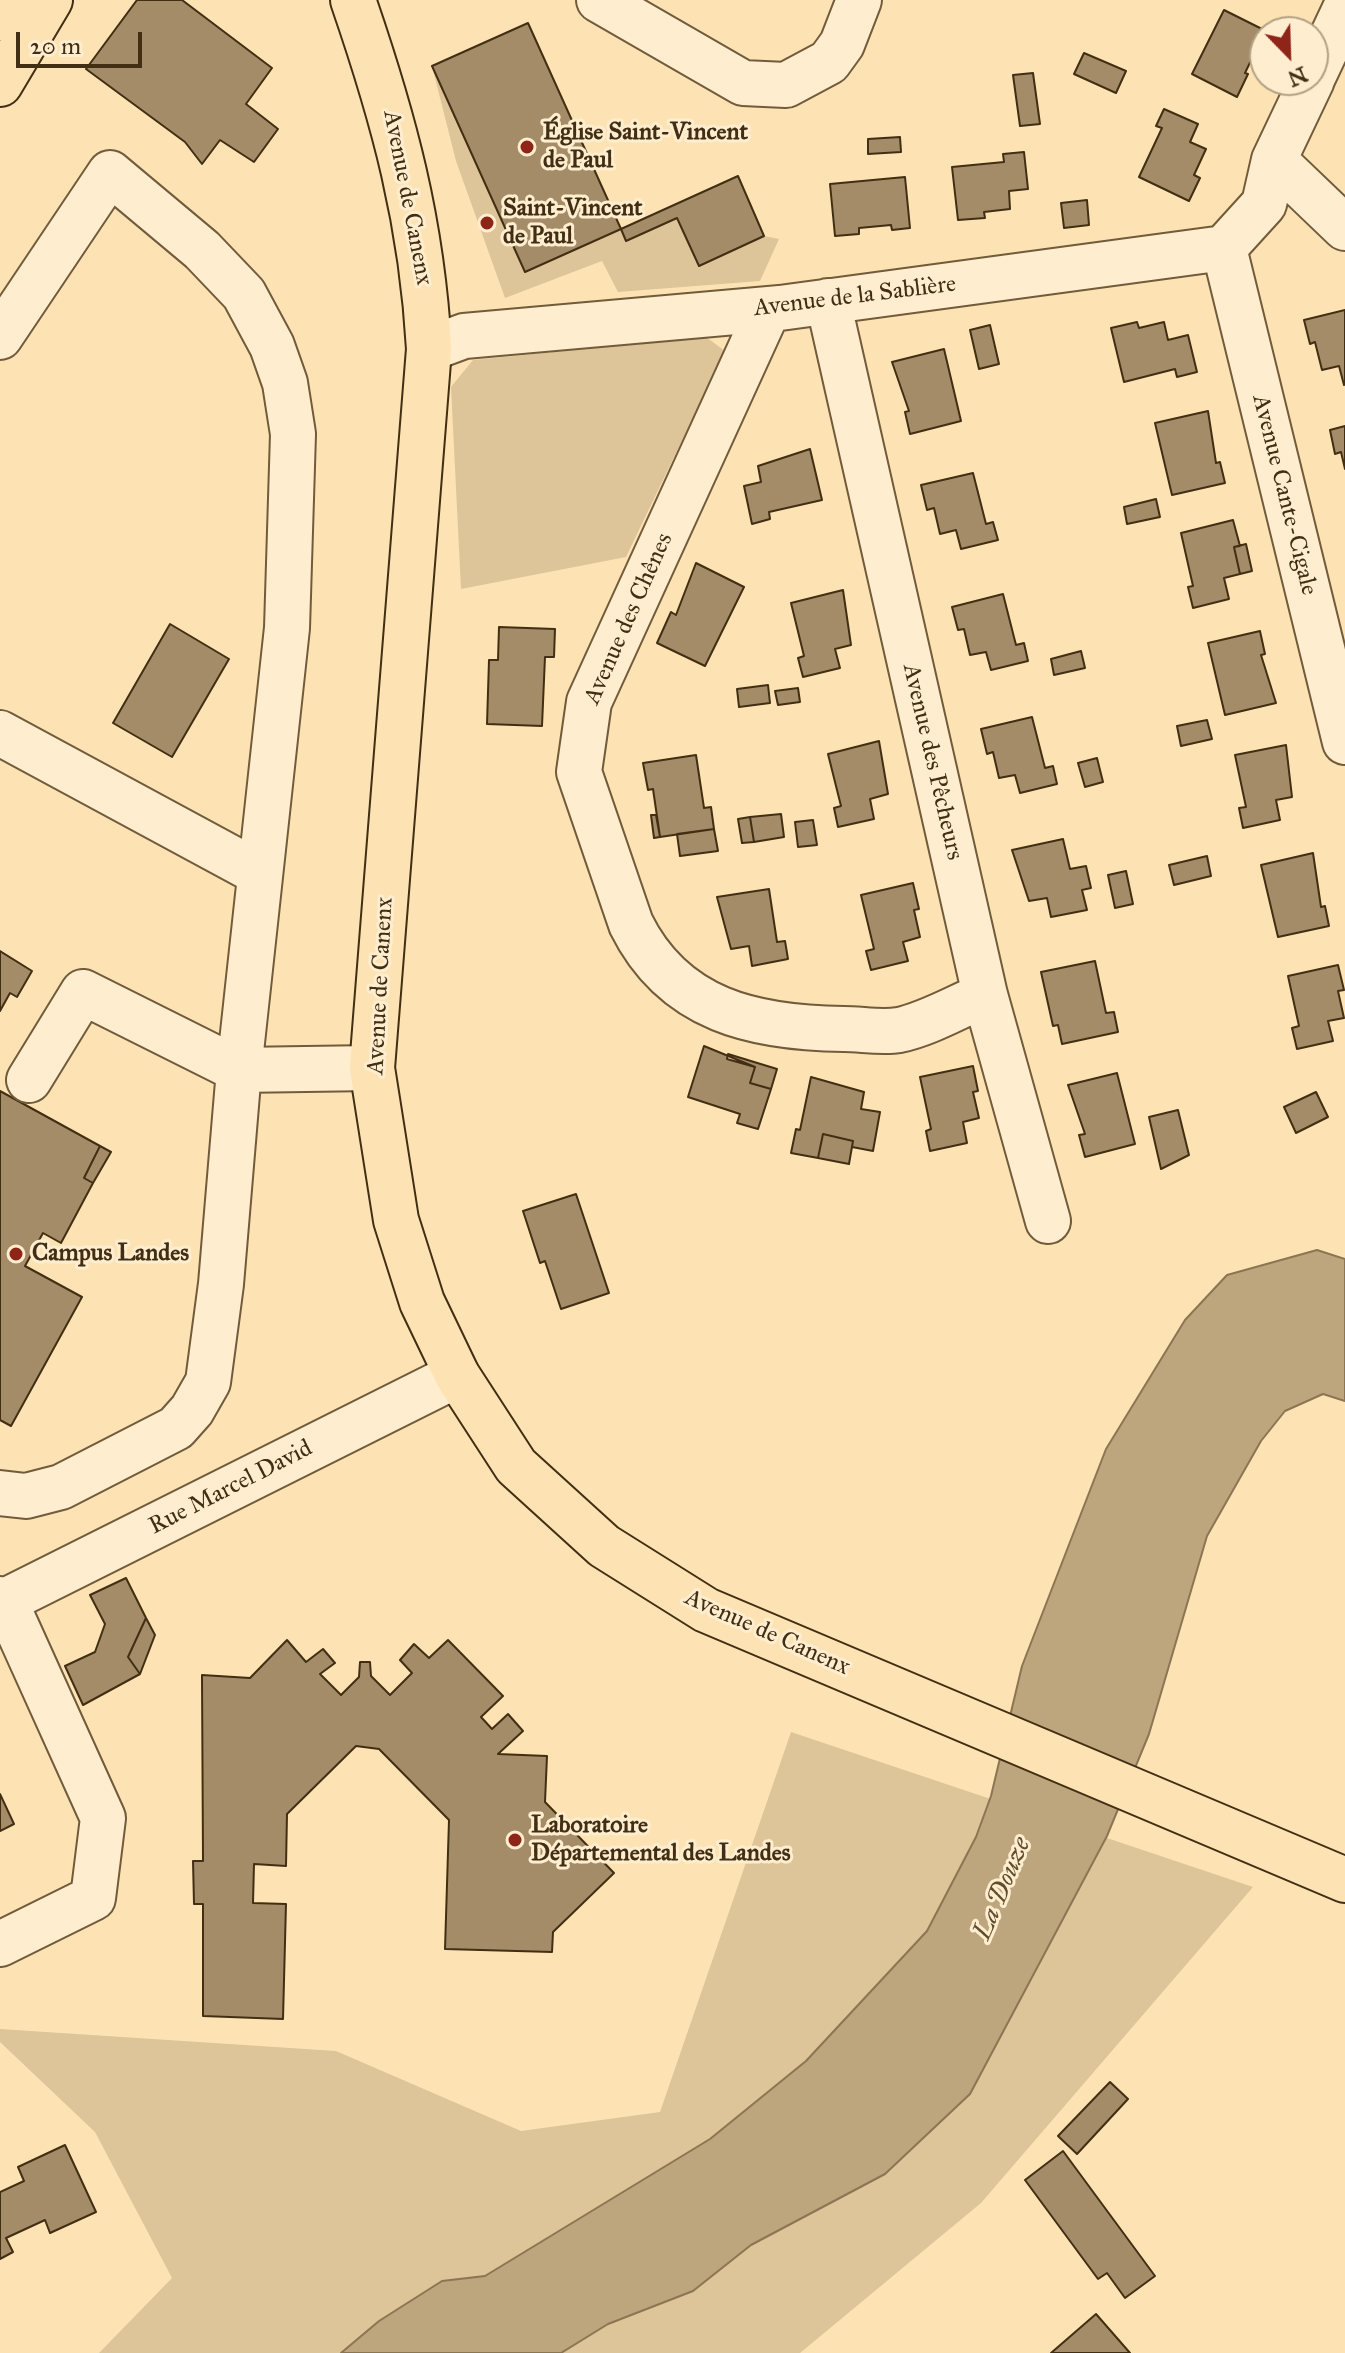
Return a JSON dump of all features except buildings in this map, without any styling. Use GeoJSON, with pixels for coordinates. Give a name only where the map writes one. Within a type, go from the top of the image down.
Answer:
{"type":"FeatureCollection","features":[{"type":"Feature","properties":{"kind":"main road"},"geometry":{"type":"LineString","coordinates":[[0,84],[50,0]]}},
{"type":"Feature","properties":{"kind":"main road","name":"Avenue de Canenx"},"geometry":{"type":"LineString","coordinates":[[353,0],[387,98],[412,203],[425,272],[429,349],[372,1068],[396,1220],[422,1302],[457,1375],[516,1466],[604,1546],[706,1610],[1345,1880]]}},
{"type":"Feature","properties":{"kind":"street"},"geometry":{"type":"LineString","coordinates":[[599,0],[743,83],[786,85],[829,62],[842,44],[859,0]]}},
{"type":"Feature","properties":{"kind":"street"},"geometry":{"type":"LineString","coordinates":[[1329,42],[1345,9]]}},
{"type":"Feature","properties":{"kind":"street"},"geometry":{"type":"LineString","coordinates":[[1224,248],[1264,204],[1274,160],[1304,96]]}},
{"type":"Feature","properties":{"kind":"street"},"geometry":{"type":"LineString","coordinates":[[1274,160],[1345,228]]}},
{"type":"Feature","properties":{"kind":"street"},"geometry":{"type":"LineString","coordinates":[[0,337],[110,173],[202,250],[244,294],[272,346],[285,383],[293,434],[287,628],[239,1070],[221,1284],[208,1382],[176,1428],[61,1487],[26,1496],[0,1493]]}},
{"type":"Feature","properties":{"kind":"street","name":"Avenue de la Sablière"},"geometry":{"type":"LineString","coordinates":[[429,349],[464,336],[768,310],[1224,248]]}},
{"type":"Feature","properties":{"kind":"street","name":"Avenue Cante-Cigale"},"geometry":{"type":"LineString","coordinates":[[1224,248],[1345,742]]}},
{"type":"Feature","properties":{"kind":"street","name":"Avenue des Pêcheurs"},"geometry":{"type":"LineString","coordinates":[[828,301],[985,995],[1048,1221]]}},
{"type":"Feature","properties":{"kind":"street","name":"Avenue des Chênes"},"geometry":{"type":"LineString","coordinates":[[768,310],[589,702],[579,772],[631,924],[643,947],[685,990],[721,1009],[761,1024],[797,1029],[899,1030],[985,995]]}},
{"type":"Feature","properties":{"kind":"street"},"geometry":{"type":"LineString","coordinates":[[0,733],[259,873]]}},
{"type":"Feature","properties":{"kind":"street"},"geometry":{"type":"LineString","coordinates":[[29,1080],[83,992],[239,1070],[372,1068]]}},
{"type":"Feature","properties":{"kind":"street","name":"Rue Marcel David"},"geometry":{"type":"LineString","coordinates":[[0,1944],[93,1898],[103,1818],[2,1600],[457,1375]]}},
{"type":"Feature","properties":{"kind":"shaded area"},"geometry":{"type":"Polygon","coordinates":[[[432,66],[525,271],[621,229],[627,241],[677,218],[700,266],[764,236],[779,239],[760,281],[618,292],[602,261],[505,298],[456,161],[432,66]]]}},
{"type":"Feature","properties":{"kind":"shaded area"},"geometry":{"type":"Polygon","coordinates":[[[706,337],[725,351],[626,557],[461,589],[451,387],[473,360],[706,337]]]}},
{"type":"Feature","properties":{"kind":"shaded area"},"geometry":{"type":"Polygon","coordinates":[[[791,1732],[1253,1887],[981,2203],[800,2353],[99,2353],[172,2278],[95,2132],[0,2042],[0,2029],[336,2051],[521,2131],[660,2112],[791,1732]]]}},
{"type":"Feature","properties":{"kind":"water","name":"La Douze"},"geometry":{"type":"Polygon","coordinates":[[[1317,1250],[1345,1259],[1345,1401],[1323,1394],[1285,1411],[1261,1441],[1207,1536],[1149,1734],[1107,1836],[970,2094],[885,2174],[751,2245],[693,2291],[608,2324],[561,2353],[341,2353],[379,2321],[442,2281],[485,2276],[710,2139],[806,2061],[927,1931],[976,1837],[991,1796],[1022,1666],[1106,1449],[1185,1320],[1227,1275],[1317,1250]]]}},
{"type":"Feature","properties":{"kind":"place","name":"Église Saint-Vincent de Paul"},"geometry":{"type":"Point","coordinates":[527,147]}},
{"type":"Feature","properties":{"kind":"place","name":"Saint-Vincent de Paul"},"geometry":{"type":"Point","coordinates":[487,223]}},
{"type":"Feature","properties":{"kind":"place","name":"Campus Landes"},"geometry":{"type":"Point","coordinates":[16,1254]}},
{"type":"Feature","properties":{"kind":"place","name":"Laboratoire Départemental des Landes"},"geometry":{"type":"Point","coordinates":[515,1840]}}]}
